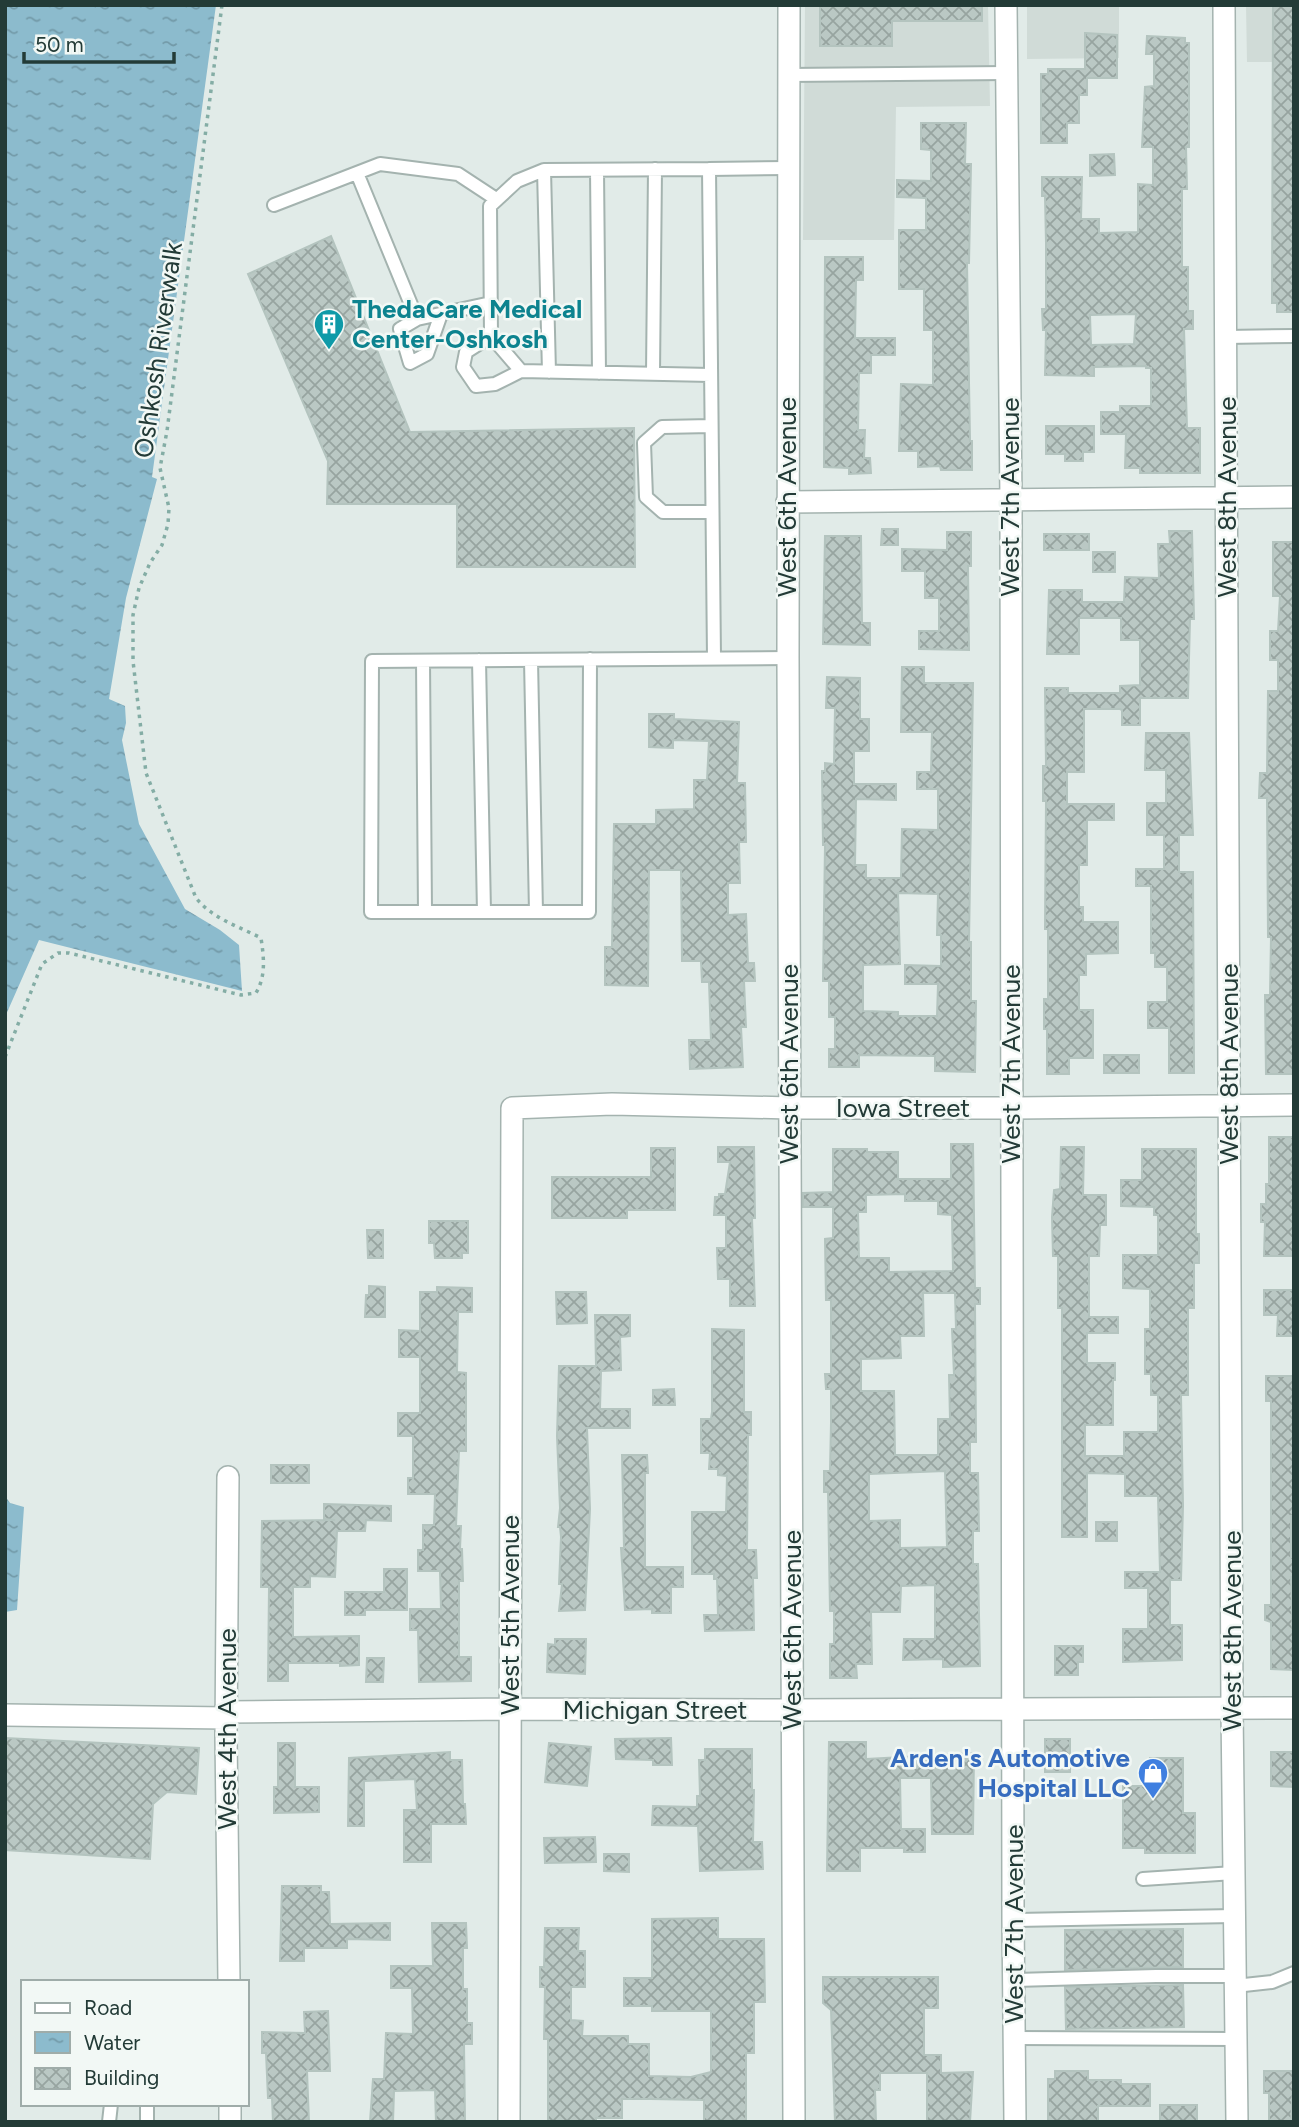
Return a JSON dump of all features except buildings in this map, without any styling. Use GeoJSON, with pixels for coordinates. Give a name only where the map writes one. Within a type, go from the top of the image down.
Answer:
{"type":"FeatureCollection","features":[{"type":"Feature","properties":{"kind":"street","name":"West 6th Avenue"},"geometry":{"type":"LineString","coordinates":[[789,5],[787,502],[794,2122]]}},
{"type":"Feature","properties":{"kind":"street","name":"West 7th Avenue"},"geometry":{"type":"LineString","coordinates":[[1006,5],[1011,499],[1013,1920],[1016,2122]]}},
{"type":"Feature","properties":{"kind":"street","name":"West 8th Avenue"},"geometry":{"type":"LineString","coordinates":[[1224,5],[1232,1710],[1237,2122]]}},
{"type":"Feature","properties":{"kind":"street"},"geometry":{"type":"LineString","coordinates":[[787,502],[1294,497]]}},
{"type":"Feature","properties":{"kind":"street","name":"Iowa Street"},"geometry":{"type":"LineString","coordinates":[[512,1108],[612,1104],[790,1108],[1294,1105]]}},
{"type":"Feature","properties":{"kind":"street","name":"West 5th Avenue"},"geometry":{"type":"LineString","coordinates":[[509,2122],[512,1108]]}},
{"type":"Feature","properties":{"kind":"street","name":"West 4th Avenue"},"geometry":{"type":"LineString","coordinates":[[228,1476],[226,1715],[229,1980]]}},
{"type":"Feature","properties":{"kind":"street","name":"Michigan Street"},"geometry":{"type":"LineString","coordinates":[[5,1715],[226,1715],[509,1709],[1294,1708]]}},
{"type":"Feature","properties":{"kind":"lane"},"geometry":{"type":"LineString","coordinates":[[788,75],[1007,73]]}},
{"type":"Feature","properties":{"kind":"lane"},"geometry":{"type":"LineString","coordinates":[[274,205],[380,164],[458,174],[496,199]]}},
{"type":"Feature","properties":{"kind":"lane"},"geometry":{"type":"LineString","coordinates":[[521,371],[491,336],[490,205],[517,180],[544,170],[788,168]]}},
{"type":"Feature","properties":{"kind":"lane"},"geometry":{"type":"LineString","coordinates":[[653,374],[654,169]]}},
{"type":"Feature","properties":{"kind":"lane"},"geometry":{"type":"LineString","coordinates":[[709,169],[714,658]]}},
{"type":"Feature","properties":{"kind":"lane"},"geometry":{"type":"LineString","coordinates":[[544,170],[549,372]]}},
{"type":"Feature","properties":{"kind":"lane"},"geometry":{"type":"LineString","coordinates":[[597,170],[599,373]]}},
{"type":"Feature","properties":{"kind":"lane"},"geometry":{"type":"LineString","coordinates":[[357,173],[416,319]]}},
{"type":"Feature","properties":{"kind":"lane"},"geometry":{"type":"LineString","coordinates":[[441,314],[427,354],[410,363],[400,329],[416,319],[491,303]]}},
{"type":"Feature","properties":{"kind":"lane"},"geometry":{"type":"LineString","coordinates":[[491,336],[466,352],[463,367],[476,386],[495,384],[521,371],[711,375]]}},
{"type":"Feature","properties":{"kind":"lane"},"geometry":{"type":"LineString","coordinates":[[1226,337],[1294,337]]}},
{"type":"Feature","properties":{"kind":"lane"},"geometry":{"type":"LineString","coordinates":[[711,426],[662,427],[644,443],[646,497],[663,512],[712,512]]}},
{"type":"Feature","properties":{"kind":"lane"},"geometry":{"type":"LineString","coordinates":[[590,659],[589,912],[371,912],[372,661],[423,661],[479,660],[531,660],[590,659],[714,658],[788,658]]}},
{"type":"Feature","properties":{"kind":"lane"},"geometry":{"type":"LineString","coordinates":[[479,660],[484,912]]}},
{"type":"Feature","properties":{"kind":"lane"},"geometry":{"type":"LineString","coordinates":[[531,660],[536,912]]}},
{"type":"Feature","properties":{"kind":"lane"},"geometry":{"type":"LineString","coordinates":[[423,661],[425,912]]}},
{"type":"Feature","properties":{"kind":"lane"},"geometry":{"type":"LineString","coordinates":[[1143,1878],[1234,1872]]}},
{"type":"Feature","properties":{"kind":"lane"},"geometry":{"type":"LineString","coordinates":[[1013,1920],[1234,1916]]}},
{"type":"Feature","properties":{"kind":"lane"},"geometry":{"type":"LineString","coordinates":[[1014,1980],[1156,1976],[1272,1982],[1294,1973]]}},
{"type":"Feature","properties":{"kind":"lane"},"geometry":{"type":"LineString","coordinates":[[1015,2038],[1236,2039]]}},
{"type":"Feature","properties":{"kind":"path","name":"Oshkosh Riverwalk"},"geometry":{"type":"LineString","coordinates":[[5,1057],[42,964],[58,953],[69,953],[241,995],[256,993],[261,984],[264,961],[261,938],[221,919],[204,908],[196,898],[146,773],[133,661],[133,615],[139,588],[162,545],[168,524],[169,508],[160,468],[222,5]]}},
{"type":"Feature","properties":{"kind":"shaded area"},"geometry":{"type":"Polygon","coordinates":[[[805,5],[988,5],[990,106],[896,107],[894,240],[803,240],[805,5]]]}},
{"type":"Feature","properties":{"kind":"shaded area"},"geometry":{"type":"Polygon","coordinates":[[[1027,5],[1129,5],[1119,6],[1119,58],[1027,59],[1027,5]]]}},
{"type":"Feature","properties":{"kind":"shaded area"},"geometry":{"type":"Polygon","coordinates":[[[1246,5],[1294,5],[1294,62],[1247,62],[1246,5]]]}},
{"type":"Feature","properties":{"kind":"water"},"geometry":{"type":"Polygon","coordinates":[[[5,5],[216,5],[152,477],[157,479],[126,598],[109,699],[125,706],[126,723],[122,740],[139,824],[185,909],[239,945],[242,991],[39,940],[5,1017],[5,5]]]}},
{"type":"Feature","properties":{"kind":"water"},"geometry":{"type":"Polygon","coordinates":[[[5,1496],[10,1503],[24,1507],[17,1610],[5,1612],[5,1496]]]}},
{"type":"Feature","properties":{"kind":"place","name":"ThedaCare Medical Center-Oshkosh"},"geometry":{"type":"Point","coordinates":[329,351]}},
{"type":"Feature","properties":{"kind":"place","name":"Arden's Automotive Hospital LLC"},"geometry":{"type":"Point","coordinates":[1153,1800]}}]}
